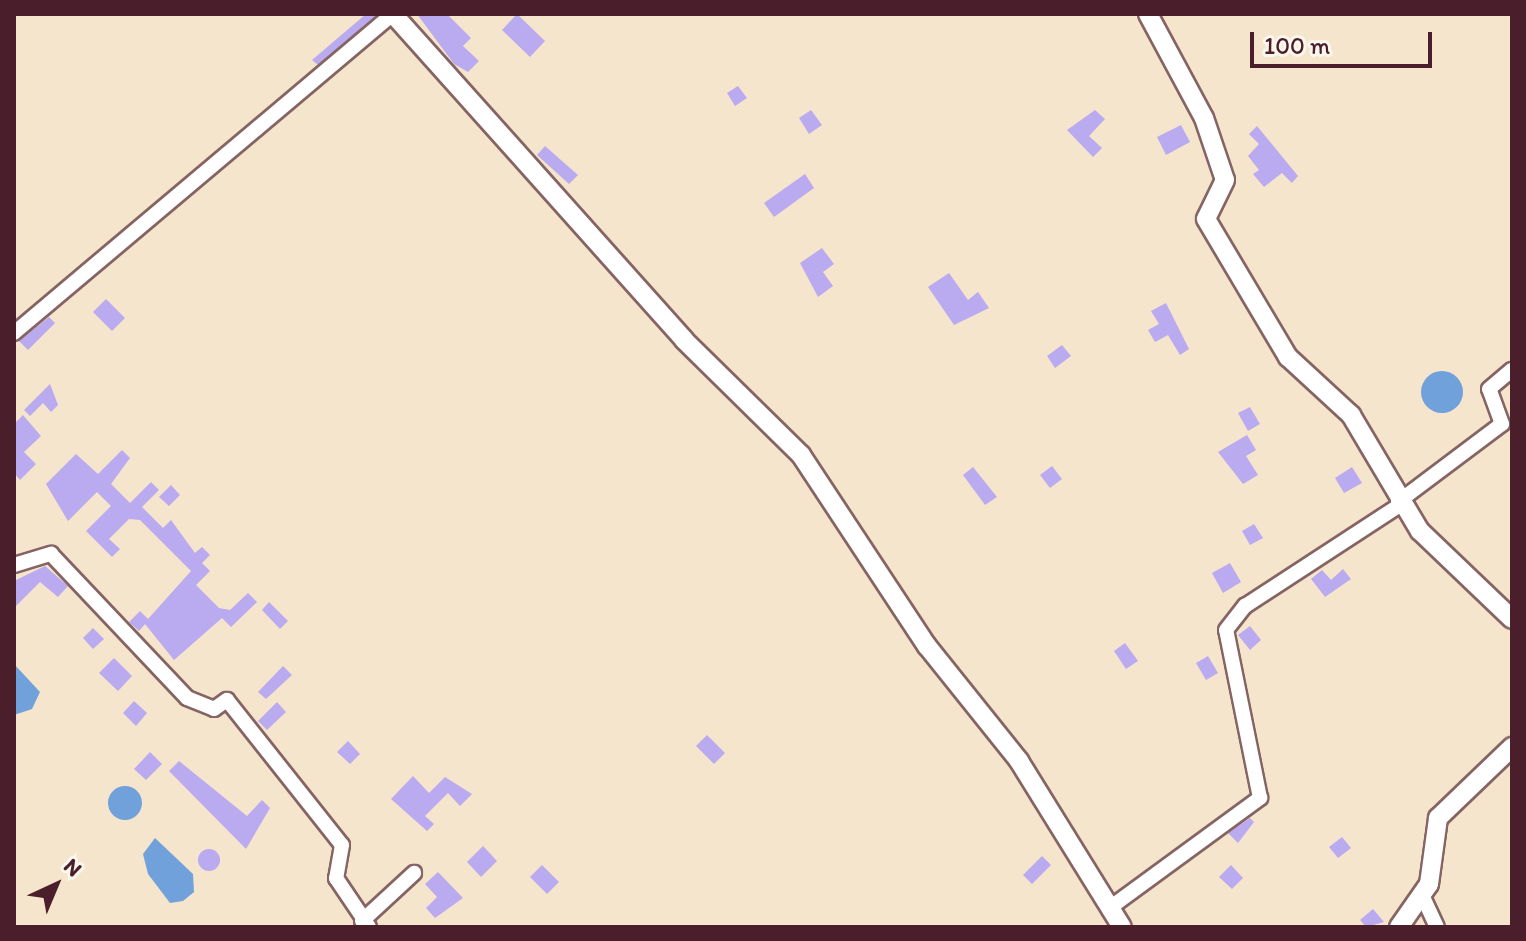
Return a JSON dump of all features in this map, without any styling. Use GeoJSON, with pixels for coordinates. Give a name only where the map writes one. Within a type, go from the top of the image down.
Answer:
{"type":"FeatureCollection","features":[{"type":"Feature","properties":{"kind":"street"},"geometry":{"type":"LineString","coordinates":[[1148,14],[1204,118],[1225,180],[1206,219],[1288,357],[1351,415],[1399,503],[1512,619]]}},
{"type":"Feature","properties":{"kind":"street"},"geometry":{"type":"LineString","coordinates":[[14,333],[392,15],[684,340],[801,455],[927,646],[1019,761],[1122,927]]}},
{"type":"Feature","properties":{"kind":"street"},"geometry":{"type":"LineString","coordinates":[[1111,907],[1260,798],[1226,630],[1245,606],[1399,503],[1502,424],[1489,389],[1512,370]]}},
{"type":"Feature","properties":{"kind":"street"},"geometry":{"type":"LineString","coordinates":[[14,565],[51,554],[113,612],[180,693],[214,709],[227,700],[342,845],[335,874],[366,924],[414,873]]}},
{"type":"Feature","properties":{"kind":"street"},"geometry":{"type":"LineString","coordinates":[[1399,927],[1422,895],[1438,818],[1512,747]]}},
{"type":"Feature","properties":{"kind":"street"},"geometry":{"type":"LineString","coordinates":[[1422,895],[1437,927]]}},
{"type":"Feature","properties":{"kind":"water"},"geometry":{"type":"Polygon","coordinates":[[[1442,371],[1457,377],[1463,392],[1457,407],[1442,413],[1427,407],[1421,392],[1427,377],[1442,371]]]}},
{"type":"Feature","properties":{"kind":"water"},"geometry":{"type":"Polygon","coordinates":[[[14,664],[40,692],[32,709],[14,715],[14,664]]]}},
{"type":"Feature","properties":{"kind":"water"},"geometry":{"type":"Polygon","coordinates":[[[125,786],[137,791],[142,803],[137,815],[125,820],[113,815],[108,803],[113,791],[125,786]]]}},
{"type":"Feature","properties":{"kind":"water"},"geometry":{"type":"Polygon","coordinates":[[[155,838],[193,874],[194,892],[183,901],[170,903],[148,874],[143,854],[155,838]]]}},
{"type":"Feature","properties":{"kind":"building"},"geometry":{"type":"Polygon","coordinates":[[[366,14],[378,14],[318,65],[312,60],[366,14]]]}},
{"type":"Feature","properties":{"kind":"building"},"geometry":{"type":"Polygon","coordinates":[[[417,14],[447,14],[471,38],[463,46],[479,61],[468,72],[454,64],[417,14]]]}},
{"type":"Feature","properties":{"kind":"building"},"geometry":{"type":"Polygon","coordinates":[[[517,14],[545,41],[530,57],[502,30],[517,14]]]}},
{"type":"Feature","properties":{"kind":"building"},"geometry":{"type":"Polygon","coordinates":[[[738,86],[747,98],[735,106],[727,93],[738,86]]]}},
{"type":"Feature","properties":{"kind":"building"},"geometry":{"type":"Polygon","coordinates":[[[811,110],[822,125],[809,134],[799,118],[811,110]]]}},
{"type":"Feature","properties":{"kind":"building"},"geometry":{"type":"Polygon","coordinates":[[[1095,110],[1105,119],[1089,136],[1102,148],[1093,157],[1067,130],[1095,110]]]}},
{"type":"Feature","properties":{"kind":"building"},"geometry":{"type":"Polygon","coordinates":[[[1181,125],[1190,142],[1166,155],[1157,137],[1181,125]]]}},
{"type":"Feature","properties":{"kind":"building"},"geometry":{"type":"Polygon","coordinates":[[[1257,126],[1298,176],[1292,183],[1282,173],[1264,187],[1253,174],[1259,170],[1248,156],[1259,144],[1249,134],[1257,126]]]}},
{"type":"Feature","properties":{"kind":"building"},"geometry":{"type":"Polygon","coordinates":[[[545,146],[578,175],[569,184],[537,155],[545,146]]]}},
{"type":"Feature","properties":{"kind":"building"},"geometry":{"type":"Polygon","coordinates":[[[805,174],[814,188],[774,217],[764,203],[805,174]]]}},
{"type":"Feature","properties":{"kind":"building"},"geometry":{"type":"Polygon","coordinates":[[[822,248],[834,264],[823,272],[833,286],[818,297],[800,263],[822,248]]]}},
{"type":"Feature","properties":{"kind":"building"},"geometry":{"type":"Polygon","coordinates":[[[949,273],[968,300],[978,292],[989,308],[954,325],[928,287],[949,273]]]}},
{"type":"Feature","properties":{"kind":"building"},"geometry":{"type":"Polygon","coordinates":[[[106,299],[125,318],[112,331],[93,312],[106,299]]]}},
{"type":"Feature","properties":{"kind":"building"},"geometry":{"type":"Polygon","coordinates":[[[1166,303],[1189,349],[1180,355],[1168,335],[1155,342],[1148,330],[1159,324],[1151,311],[1166,303]]]}},
{"type":"Feature","properties":{"kind":"building"},"geometry":{"type":"Polygon","coordinates":[[[49,317],[55,323],[28,350],[19,341],[49,317]]]}},
{"type":"Feature","properties":{"kind":"building"},"geometry":{"type":"Polygon","coordinates":[[[1062,345],[1071,356],[1055,368],[1047,356],[1062,345]]]}},
{"type":"Feature","properties":{"kind":"building"},"geometry":{"type":"Polygon","coordinates":[[[50,384],[58,405],[51,412],[43,403],[30,416],[24,410],[50,384]]]}},
{"type":"Feature","properties":{"kind":"building"},"geometry":{"type":"Polygon","coordinates":[[[1250,407],[1260,424],[1248,431],[1238,413],[1250,407]]]}},
{"type":"Feature","properties":{"kind":"building"},"geometry":{"type":"Polygon","coordinates":[[[23,415],[41,436],[24,452],[36,464],[20,480],[14,473],[14,424],[23,415]]]}},
{"type":"Feature","properties":{"kind":"building"},"geometry":{"type":"Polygon","coordinates":[[[1247,435],[1256,450],[1246,456],[1258,475],[1243,484],[1218,452],[1247,435]]]}},
{"type":"Feature","properties":{"kind":"building"},"geometry":{"type":"Polygon","coordinates":[[[122,450],[130,458],[111,484],[130,503],[151,482],[159,490],[142,507],[163,528],[171,520],[195,553],[202,547],[210,555],[202,563],[210,571],[196,585],[219,608],[230,610],[248,593],[257,602],[231,627],[222,618],[174,660],[145,624],[139,631],[129,622],[140,611],[148,619],[191,571],[140,520],[129,519],[109,539],[120,549],[112,557],[86,531],[111,506],[97,492],[68,521],[46,484],[76,454],[98,474],[122,450]]]}},
{"type":"Feature","properties":{"kind":"building"},"geometry":{"type":"Polygon","coordinates":[[[1052,466],[1062,479],[1050,488],[1040,475],[1052,466]]]}},
{"type":"Feature","properties":{"kind":"building"},"geometry":{"type":"Polygon","coordinates":[[[973,467],[997,497],[985,505],[963,475],[973,467]]]}},
{"type":"Feature","properties":{"kind":"building"},"geometry":{"type":"Polygon","coordinates":[[[1352,467],[1362,483],[1344,493],[1335,478],[1352,467]]]}},
{"type":"Feature","properties":{"kind":"building"},"geometry":{"type":"Polygon","coordinates":[[[171,485],[180,495],[169,506],[159,497],[171,485]]]}},
{"type":"Feature","properties":{"kind":"building"},"geometry":{"type":"Polygon","coordinates":[[[1254,524],[1263,538],[1250,545],[1242,531],[1254,524]]]}},
{"type":"Feature","properties":{"kind":"building"},"geometry":{"type":"Polygon","coordinates":[[[1230,563],[1241,582],[1223,593],[1212,573],[1230,563]]]}},
{"type":"Feature","properties":{"kind":"building"},"geometry":{"type":"Polygon","coordinates":[[[45,566],[68,586],[58,597],[40,582],[14,608],[14,581],[45,566]]]}},
{"type":"Feature","properties":{"kind":"building"},"geometry":{"type":"Polygon","coordinates":[[[1343,569],[1351,579],[1325,597],[1311,579],[1322,570],[1331,580],[1343,569]]]}},
{"type":"Feature","properties":{"kind":"building"},"geometry":{"type":"Polygon","coordinates":[[[269,602],[288,621],[280,629],[262,610],[269,602]]]}},
{"type":"Feature","properties":{"kind":"building"},"geometry":{"type":"Polygon","coordinates":[[[1250,626],[1261,640],[1250,650],[1238,635],[1250,626]]]}},
{"type":"Feature","properties":{"kind":"building"},"geometry":{"type":"Polygon","coordinates":[[[93,628],[104,639],[93,649],[83,638],[93,628]]]}},
{"type":"Feature","properties":{"kind":"building"},"geometry":{"type":"Polygon","coordinates":[[[1125,643],[1138,661],[1126,669],[1114,651],[1125,643]]]}},
{"type":"Feature","properties":{"kind":"building"},"geometry":{"type":"Polygon","coordinates":[[[1208,656],[1218,673],[1206,680],[1196,663],[1208,656]]]}},
{"type":"Feature","properties":{"kind":"building"},"geometry":{"type":"Polygon","coordinates":[[[114,658],[132,676],[118,691],[99,673],[114,658]]]}},
{"type":"Feature","properties":{"kind":"building"},"geometry":{"type":"Polygon","coordinates":[[[283,666],[292,675],[266,699],[258,692],[283,666]]]}},
{"type":"Feature","properties":{"kind":"building"},"geometry":{"type":"Polygon","coordinates":[[[134,701],[147,713],[136,726],[123,713],[134,701]]]}},
{"type":"Feature","properties":{"kind":"building"},"geometry":{"type":"Polygon","coordinates":[[[277,702],[286,712],[267,730],[258,721],[277,702]]]}},
{"type":"Feature","properties":{"kind":"building"},"geometry":{"type":"Polygon","coordinates":[[[707,735],[725,753],[714,764],[696,746],[707,735]]]}},
{"type":"Feature","properties":{"kind":"building"},"geometry":{"type":"Polygon","coordinates":[[[348,741],[360,754],[350,764],[337,752],[348,741]]]}},
{"type":"Feature","properties":{"kind":"building"},"geometry":{"type":"Polygon","coordinates":[[[150,752],[162,764],[146,780],[134,769],[150,752]]]}},
{"type":"Feature","properties":{"kind":"building"},"geometry":{"type":"Polygon","coordinates":[[[179,761],[247,816],[262,800],[270,808],[246,849],[169,771],[179,761]]]}},
{"type":"Feature","properties":{"kind":"building"},"geometry":{"type":"Polygon","coordinates":[[[413,776],[429,793],[445,777],[472,794],[460,806],[448,793],[425,816],[434,824],[427,831],[391,799],[413,776]]]}},
{"type":"Feature","properties":{"kind":"building"},"geometry":{"type":"Polygon","coordinates":[[[1250,818],[1254,822],[1238,843],[1228,833],[1250,818]]]}},
{"type":"Feature","properties":{"kind":"building"},"geometry":{"type":"Polygon","coordinates":[[[1342,837],[1351,848],[1338,858],[1329,847],[1342,837]]]}},
{"type":"Feature","properties":{"kind":"building"},"geometry":{"type":"Polygon","coordinates":[[[483,846],[497,861],[481,877],[467,862],[483,846]]]}},
{"type":"Feature","properties":{"kind":"building"},"geometry":{"type":"Polygon","coordinates":[[[209,849],[217,852],[220,860],[217,868],[209,871],[201,868],[198,860],[201,852],[209,849]]]}},
{"type":"Feature","properties":{"kind":"building"},"geometry":{"type":"Polygon","coordinates":[[[1042,856],[1051,865],[1032,884],[1023,875],[1042,856]]]}},
{"type":"Feature","properties":{"kind":"building"},"geometry":{"type":"Polygon","coordinates":[[[542,865],[559,882],[547,894],[530,877],[542,865]]]}},
{"type":"Feature","properties":{"kind":"building"},"geometry":{"type":"Polygon","coordinates":[[[1231,865],[1243,878],[1232,889],[1219,877],[1231,865]]]}},
{"type":"Feature","properties":{"kind":"building"},"geometry":{"type":"Polygon","coordinates":[[[438,872],[463,898],[435,918],[426,908],[437,897],[425,884],[438,872]]]}},
{"type":"Feature","properties":{"kind":"building"},"geometry":{"type":"Polygon","coordinates":[[[1373,909],[1384,922],[1366,927],[1360,920],[1373,909]]]}}]}
